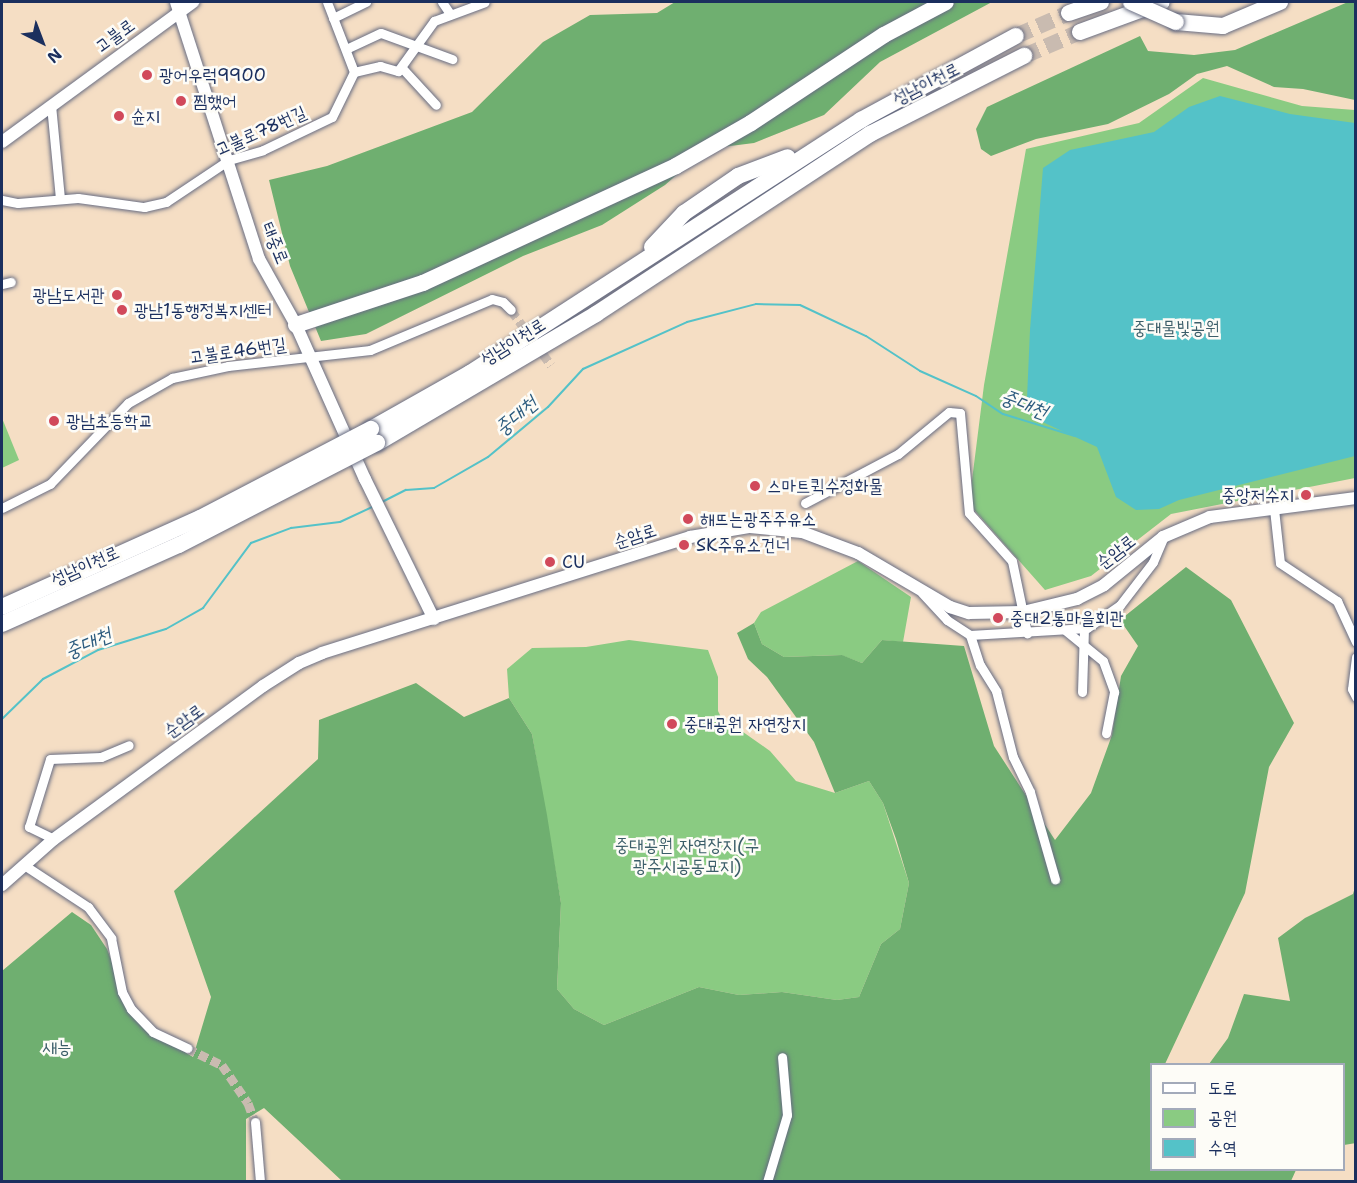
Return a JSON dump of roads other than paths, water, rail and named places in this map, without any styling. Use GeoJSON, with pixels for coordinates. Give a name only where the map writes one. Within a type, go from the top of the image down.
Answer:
{"type":"FeatureCollection","features":[{"type":"Feature","properties":{"kind":"highway"},"geometry":{"type":"LineString","coordinates":[[296,325],[423,283],[676,166],[751,123],[884,35],[946,2]]}},
{"type":"Feature","properties":{"kind":"highway"},"geometry":{"type":"LineString","coordinates":[[1069,13],[1101,2]]}},
{"type":"Feature","properties":{"kind":"highway"},"geometry":{"type":"LineString","coordinates":[[1131,2],[1176,22],[1223,26],[1280,2]]}},
{"type":"Feature","properties":{"kind":"highway"},"geometry":{"type":"LineString","coordinates":[[1080,32],[1162,2]]}},
{"type":"Feature","properties":{"kind":"highway","name":"성남이천로"},"geometry":{"type":"LineString","coordinates":[[2,607],[200,518],[374,436],[861,120],[1016,36]]}},
{"type":"Feature","properties":{"kind":"highway","name":"성남이천로"},"geometry":{"type":"LineString","coordinates":[[2,624],[180,545],[596,314],[870,134],[1024,56]]}},
{"type":"Feature","properties":{"kind":"street","name":"고불로"},"geometry":{"type":"LineString","coordinates":[[2,142],[178,6],[193,2]]}},
{"type":"Feature","properties":{"kind":"street"},"geometry":{"type":"LineString","coordinates":[[327,2],[354,72],[380,66],[398,71],[434,21],[485,2]]}},
{"type":"Feature","properties":{"kind":"street"},"geometry":{"type":"LineString","coordinates":[[333,18],[366,2]]}},
{"type":"Feature","properties":{"kind":"street"},"geometry":{"type":"LineString","coordinates":[[442,2],[450,14]]}},
{"type":"Feature","properties":{"kind":"street","name":"태중로"},"geometry":{"type":"LineString","coordinates":[[178,6],[204,99],[229,160],[259,259],[296,325],[369,487],[434,619]]}},
{"type":"Feature","properties":{"kind":"street"},"geometry":{"type":"LineString","coordinates":[[346,49],[381,33],[418,44],[452,59]]}},
{"type":"Feature","properties":{"kind":"street"},"geometry":{"type":"LineString","coordinates":[[402,68],[436,105]]}},
{"type":"Feature","properties":{"kind":"street","name":"고불로78번길"},"geometry":{"type":"LineString","coordinates":[[2,200],[18,203],[60,199],[155,206],[229,160],[264,150],[332,117],[354,72]]}},
{"type":"Feature","properties":{"kind":"street"},"geometry":{"type":"LineString","coordinates":[[51,105],[60,199]]}},
{"type":"Feature","properties":{"kind":"street","name":"고불로46번길"},"geometry":{"type":"LineString","coordinates":[[2,507],[50,484],[103,426],[159,384],[228,366],[370,350],[492,299],[503,302],[511,310]]}},
{"type":"Feature","properties":{"kind":"street"},"geometry":{"type":"LineString","coordinates":[[805,503],[898,454],[949,412],[960,413],[969,513],[1012,561],[1026,633]]}},
{"type":"Feature","properties":{"kind":"street","name":"순암로"},"geometry":{"type":"LineString","coordinates":[[2,885],[54,839],[284,672],[322,653],[690,537],[750,526],[793,530],[826,540],[969,613],[1023,612],[1052,608],[1104,585],[1163,537],[1210,517],[1356,498]]}},
{"type":"Feature","properties":{"kind":"street"},"geometry":{"type":"LineString","coordinates":[[1274,509],[1280,563],[1337,602],[1356,642]]}},
{"type":"Feature","properties":{"kind":"street"},"geometry":{"type":"LineString","coordinates":[[917,587],[947,620],[970,634],[1026,633],[1084,628],[1120,605],[1153,562],[1163,537]]}},
{"type":"Feature","properties":{"kind":"street"},"geometry":{"type":"LineString","coordinates":[[1082,692],[1084,628]]}},
{"type":"Feature","properties":{"kind":"street"},"geometry":{"type":"LineString","coordinates":[[1065,630],[1083,642],[1103,662],[1114,692],[1106,734]]}},
{"type":"Feature","properties":{"kind":"street"},"geometry":{"type":"LineString","coordinates":[[970,634],[980,665],[996,691],[1013,758],[1030,792],[1055,879]]}},
{"type":"Feature","properties":{"kind":"street"},"geometry":{"type":"LineString","coordinates":[[1356,657],[1352,689],[1356,697]]}},
{"type":"Feature","properties":{"kind":"street"},"geometry":{"type":"LineString","coordinates":[[54,839],[28,826],[50,759],[101,757],[129,745]]}},
{"type":"Feature","properties":{"kind":"street"},"geometry":{"type":"LineString","coordinates":[[24,865],[88,907],[111,938],[122,992],[140,1021],[187,1047]]}},
{"type":"Feature","properties":{"kind":"street"},"geometry":{"type":"LineString","coordinates":[[767,1182],[787,1115],[782,1058]]}},
{"type":"Feature","properties":{"kind":"street"},"geometry":{"type":"LineString","coordinates":[[255,1122],[260,1182]]}},
{"type":"Feature","properties":{"kind":"water","name":"중앙저수지"},"geometry":{"type":"Polygon","coordinates":[[[1220,96],[1290,114],[1355,123],[1355,456],[1179,500],[1159,509],[1136,510],[1116,497],[1097,447],[1036,419],[1030,411],[1027,398],[1030,330],[1043,168],[1070,150],[1154,132],[1189,107],[1220,96]]]}},
{"type":"Feature","properties":{"kind":"waterway","name":"중대천"},"geometry":{"type":"LineString","coordinates":[[382,502],[406,490],[434,488],[488,457],[548,407],[583,369],[687,322],[756,304],[800,305],[866,336],[920,371],[976,396],[1003,414],[1075,436]]}},
{"type":"Feature","properties":{"kind":"waterway","name":"중대천"},"geometry":{"type":"LineString","coordinates":[[2,719],[43,679],[98,650],[166,629],[203,608],[251,543],[291,528],[340,522],[374,506]]}},
{"type":"Feature","properties":{"kind":"tunnel"},"geometry":{"type":"LineString","coordinates":[[1016,36],[1069,13]]}},
{"type":"Feature","properties":{"kind":"tunnel"},"geometry":{"type":"LineString","coordinates":[[1024,56],[1080,32]]}},
{"type":"Feature","properties":{"kind":"tunnel"},"geometry":{"type":"LineString","coordinates":[[511,310],[551,365]]}},
{"type":"Feature","properties":{"kind":"tunnel"},"geometry":{"type":"LineString","coordinates":[[187,1048],[222,1065],[248,1103],[255,1122]]}},
{"type":"Feature","properties":{"kind":"place","name":"광어우럭9900"},"geometry":{"type":"Point","coordinates":[147,75]}},
{"type":"Feature","properties":{"kind":"place","name":"찜했어"},"geometry":{"type":"Point","coordinates":[181,101]}},
{"type":"Feature","properties":{"kind":"place","name":"슌지"},"geometry":{"type":"Point","coordinates":[119,116]}},
{"type":"Feature","properties":{"kind":"place","name":"광남도서관"},"geometry":{"type":"Point","coordinates":[117,295]}},
{"type":"Feature","properties":{"kind":"place","name":"광남1동행정복지센터"},"geometry":{"type":"Point","coordinates":[122,310]}},
{"type":"Feature","properties":{"kind":"place","name":"광남초등학교"},"geometry":{"type":"Point","coordinates":[54,421]}},
{"type":"Feature","properties":{"kind":"place","name":"스마트퀵수정화물"},"geometry":{"type":"Point","coordinates":[755,486]}},
{"type":"Feature","properties":{"kind":"place","name":"중앙저수지"},"geometry":{"type":"Point","coordinates":[1306,495]}},
{"type":"Feature","properties":{"kind":"place","name":"해뜨는광주주유소"},"geometry":{"type":"Point","coordinates":[688,519]}},
{"type":"Feature","properties":{"kind":"place","name":"SK주유소건너"},"geometry":{"type":"Point","coordinates":[684,545]}},
{"type":"Feature","properties":{"kind":"place","name":"CU"},"geometry":{"type":"Point","coordinates":[550,562]}},
{"type":"Feature","properties":{"kind":"place","name":"중대2통마을회관"},"geometry":{"type":"Point","coordinates":[998,618]}},
{"type":"Feature","properties":{"kind":"place","name":"중대공원 자연장지"},"geometry":{"type":"Point","coordinates":[672,724]}},
{"type":"Feature","properties":{"kind":"park label","name":"중대물빛공원"},"geometry":{"type":"Point","coordinates":[1176,328]}},
{"type":"Feature","properties":{"kind":"park label","name":"중대공원 자연장지(구 광주시공동묘지)"},"geometry":{"type":"Point","coordinates":[687,856]}},
{"type":"Feature","properties":{"kind":"park label","name":"새능"},"geometry":{"type":"Point","coordinates":[57,1047]}}]}
